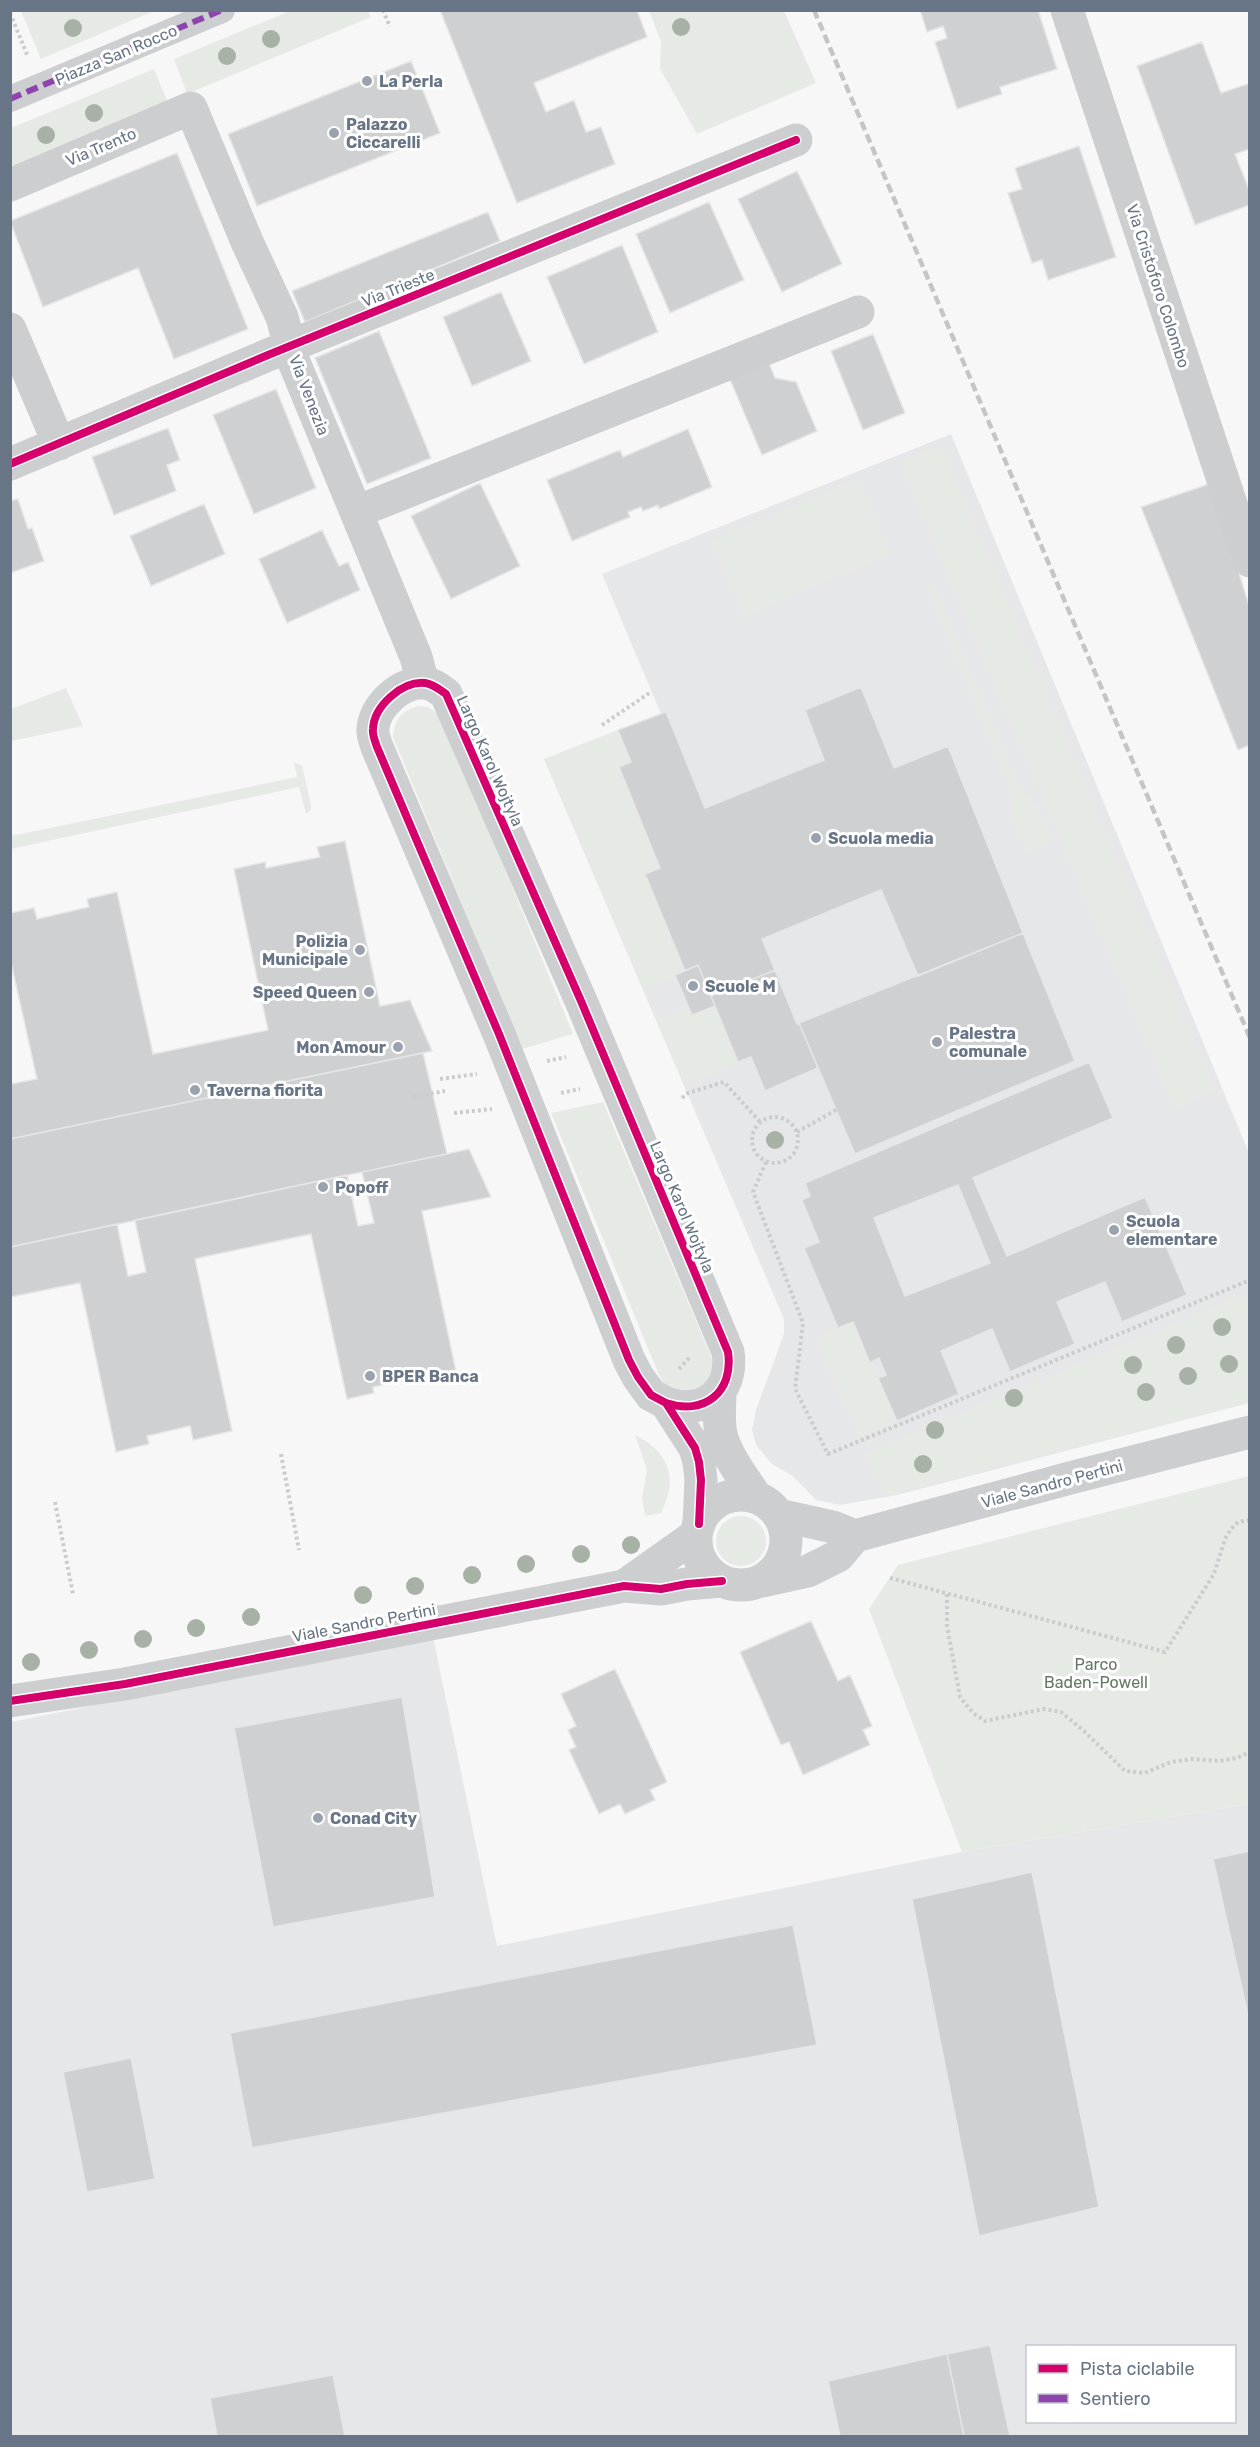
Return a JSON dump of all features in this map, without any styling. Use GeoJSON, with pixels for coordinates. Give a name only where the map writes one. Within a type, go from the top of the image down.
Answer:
{"type":"FeatureCollection","features":[{"type":"Feature","properties":{"kind":"street","name":"Piazza San Rocco"},"geometry":{"type":"LineString","coordinates":[[10,99],[222,10]]}},
{"type":"Feature","properties":{"kind":"street","name":"Via Cristoforo Colombo"},"geometry":{"type":"LineString","coordinates":[[1067,10],[1250,561]]}},
{"type":"Feature","properties":{"kind":"street","name":"Via Trento"},"geometry":{"type":"LineString","coordinates":[[10,185],[192,108]]}},
{"type":"Feature","properties":{"kind":"street","name":"Via Venezia"},"geometry":{"type":"LineString","coordinates":[[192,108],[248,244],[282,317],[294,362],[420,666],[423,683]]}},
{"type":"Feature","properties":{"kind":"street","name":"Via Trieste"},"geometry":{"type":"LineString","coordinates":[[10,464],[290,346],[796,140]]}},
{"type":"Feature","properties":{"kind":"street"},"geometry":{"type":"LineString","coordinates":[[356,512],[858,312]]}},
{"type":"Feature","properties":{"kind":"street"},"geometry":{"type":"LineString","coordinates":[[10,329],[59,444]]}},
{"type":"Feature","properties":{"kind":"street"},"geometry":{"type":"LineString","coordinates":[[423,683],[402,688],[382,708],[375,719],[372,731],[376,747],[499,1034],[629,1360],[651,1395],[669,1389]]}},
{"type":"Feature","properties":{"kind":"street","name":"Largo Karol Wojtyla"},"geometry":{"type":"LineString","coordinates":[[423,683],[446,693],[581,1000],[728,1352],[729,1370],[720,1391],[721,1436],[731,1457],[768,1506]]}},
{"type":"Feature","properties":{"kind":"street"},"geometry":{"type":"LineString","coordinates":[[669,1389],[676,1407],[696,1406],[720,1391]]}},
{"type":"Feature","properties":{"kind":"street"},"geometry":{"type":"LineString","coordinates":[[669,1389],[699,1462],[701,1480],[696,1549],[710,1574],[736,1586],[750,1585],[808,1571],[838,1556],[855,1536],[743,1495],[729,1497],[716,1503],[705,1512],[698,1529]]}},
{"type":"Feature","properties":{"kind":"street","name":"Viale Sandro Pertini"},"geometry":{"type":"LineString","coordinates":[[855,1536],[1250,1432]]}},
{"type":"Feature","properties":{"kind":"street"},"geometry":{"type":"LineString","coordinates":[[763,1581],[781,1563],[787,1539],[785,1526],[768,1506]]}},
{"type":"Feature","properties":{"kind":"street","name":"Viale Sandro Pertini"},"geometry":{"type":"LineString","coordinates":[[624,1586],[698,1529]]}},
{"type":"Feature","properties":{"kind":"street","name":"Viale Sandro Pertini"},"geometry":{"type":"LineString","coordinates":[[10,1701],[125,1684],[624,1586],[661,1588],[722,1581]]}},
{"type":"Feature","properties":{"kind":"path"},"geometry":{"type":"LineString","coordinates":[[383,10],[390,27]]}},
{"type":"Feature","properties":{"kind":"path"},"geometry":{"type":"LineString","coordinates":[[10,13],[31,63]]}},
{"type":"Feature","properties":{"kind":"path"},"geometry":{"type":"LineString","coordinates":[[602,725],[651,692]]}},
{"type":"Feature","properties":{"kind":"path"},"geometry":{"type":"LineString","coordinates":[[544,1061],[576,1055]]}},
{"type":"Feature","properties":{"kind":"path"},"geometry":{"type":"LineString","coordinates":[[440,1078],[482,1073]]}},
{"type":"Feature","properties":{"kind":"path"},"geometry":{"type":"LineString","coordinates":[[682,1098],[688,1093],[724,1082],[760,1122]]}},
{"type":"Feature","properties":{"kind":"path"},"geometry":{"type":"LineString","coordinates":[[558,1094],[591,1087]]}},
{"type":"Feature","properties":{"kind":"path"},"geometry":{"type":"LineString","coordinates":[[413,1097],[445,1091]]}},
{"type":"Feature","properties":{"kind":"path"},"geometry":{"type":"LineString","coordinates":[[454,1113],[498,1108]]}},
{"type":"Feature","properties":{"kind":"path"},"geometry":{"type":"LineString","coordinates":[[797,1132],[836,1110]]}},
{"type":"Feature","properties":{"kind":"path"},"geometry":{"type":"LineString","coordinates":[[781,1117],[788,1120],[797,1132],[799,1140],[794,1154],[781,1163],[766,1162],[754,1151],[752,1144],[754,1128],[760,1122],[781,1117]]}},
{"type":"Feature","properties":{"kind":"path"},"geometry":{"type":"LineString","coordinates":[[766,1162],[753,1192],[803,1323],[795,1389],[828,1454],[1250,1280]]}},
{"type":"Feature","properties":{"kind":"path"},"geometry":{"type":"LineString","coordinates":[[669,1389],[697,1350]]}},
{"type":"Feature","properties":{"kind":"path"},"geometry":{"type":"LineString","coordinates":[[281,1454],[299,1550]]}},
{"type":"Feature","properties":{"kind":"path"},"geometry":{"type":"LineString","coordinates":[[55,1502],[73,1594]]}},
{"type":"Feature","properties":{"kind":"path"},"geometry":{"type":"LineString","coordinates":[[890,1578],[1165,1652],[1214,1575],[1231,1530],[1238,1522],[1250,1520]]}},
{"type":"Feature","properties":{"kind":"path"},"geometry":{"type":"LineString","coordinates":[[948,1594],[947,1626],[960,1696],[973,1713],[985,1721],[1044,1709],[1061,1712],[1125,1771],[1145,1773],[1171,1762],[1192,1759],[1220,1761],[1237,1758],[1250,1752]]}},
{"type":"Feature","properties":{"kind":"shaded area"},"geometry":{"type":"Polygon","coordinates":[[[951,434],[1249,1153],[1249,1403],[897,1495],[840,1505],[816,1500],[793,1476],[772,1464],[756,1445],[752,1429],[756,1410],[784,1334],[784,1319],[544,759],[661,714],[602,574],[951,434]]]}},
{"type":"Feature","properties":{"kind":"shaded area"},"geometry":{"type":"Polygon","coordinates":[[[433,1637],[497,1946],[962,1852],[1249,1804],[1249,2436],[11,2436],[11,1722],[433,1637]]]}},
{"type":"Feature","properties":{"kind":"green space"},"geometry":{"type":"Polygon","coordinates":[[[21,11],[154,11],[41,59],[21,11]]]}},
{"type":"Feature","properties":{"kind":"green space"},"geometry":{"type":"Polygon","coordinates":[[[290,11],[368,11],[371,17],[187,94],[174,59],[290,11]]]}},
{"type":"Feature","properties":{"kind":"green space"},"geometry":{"type":"Polygon","coordinates":[[[649,11],[784,11],[816,83],[697,134],[660,69],[661,42],[649,11]]]}},
{"type":"Feature","properties":{"kind":"green space"},"geometry":{"type":"Polygon","coordinates":[[[154,69],[168,103],[11,169],[11,128],[154,69]]]}},
{"type":"Feature","properties":{"kind":"green space"},"geometry":{"type":"Polygon","coordinates":[[[940,446],[1215,1091],[1175,1108],[901,463],[940,446]]]}},
{"type":"Feature","properties":{"kind":"green space"},"geometry":{"type":"Polygon","coordinates":[[[859,480],[890,554],[743,615],[712,540],[859,480]]]}},
{"type":"Feature","properties":{"kind":"green space"},"geometry":{"type":"Polygon","coordinates":[[[933,583],[1019,788],[1037,806],[1052,841],[1027,852],[1012,817],[1012,791],[926,586],[933,583]]]}},
{"type":"Feature","properties":{"kind":"green space"},"geometry":{"type":"Polygon","coordinates":[[[66,688],[83,726],[11,741],[11,709],[66,688]]]}},
{"type":"Feature","properties":{"kind":"green space"},"geometry":{"type":"Polygon","coordinates":[[[417,706],[427,707],[441,715],[573,1034],[522,1049],[393,737],[399,717],[417,706]]]}},
{"type":"Feature","properties":{"kind":"green space"},"geometry":{"type":"Polygon","coordinates":[[[618,730],[631,762],[619,767],[660,868],[645,874],[685,971],[643,989],[544,759],[618,730]]]}},
{"type":"Feature","properties":{"kind":"green space"},"geometry":{"type":"Polygon","coordinates":[[[294,762],[302,766],[311,804],[311,810],[306,814],[299,787],[11,849],[11,836],[297,777],[294,762]]]}},
{"type":"Feature","properties":{"kind":"green space"},"geometry":{"type":"Polygon","coordinates":[[[715,1006],[738,1062],[684,1085],[657,1019],[688,1007],[692,1015],[715,1006]]]}},
{"type":"Feature","properties":{"kind":"green space"},"geometry":{"type":"Polygon","coordinates":[[[603,1102],[714,1363],[711,1381],[682,1395],[664,1384],[659,1375],[551,1113],[603,1102]]]}},
{"type":"Feature","properties":{"kind":"green space"},"geometry":{"type":"Polygon","coordinates":[[[1249,1293],[1249,1402],[885,1495],[866,1454],[1249,1293]]]}},
{"type":"Feature","properties":{"kind":"green space"},"geometry":{"type":"Polygon","coordinates":[[[853,1322],[897,1421],[860,1438],[815,1338],[853,1322]]]}},
{"type":"Feature","properties":{"kind":"green space"},"geometry":{"type":"Polygon","coordinates":[[[635,1435],[656,1449],[667,1467],[670,1477],[669,1488],[661,1513],[645,1516],[642,1499],[647,1470],[635,1435]]]}},
{"type":"Feature","properties":{"kind":"green space","name":"Parco Baden-Powell"},"geometry":{"type":"Polygon","coordinates":[[[1249,1476],[1249,1804],[962,1852],[869,1609],[898,1565],[1249,1476]]]}},
{"type":"Feature","properties":{"kind":"green space"},"geometry":{"type":"Polygon","coordinates":[[[741,1516],[759,1523],[766,1541],[759,1559],[741,1566],[723,1559],[716,1541],[723,1523],[741,1516]]]}},
{"type":"Feature","properties":{"kind":"building"},"geometry":{"type":"Polygon","coordinates":[[[440,10],[637,10],[647,37],[534,83],[546,112],[574,100],[586,132],[601,127],[615,164],[517,203],[440,10]]]}},
{"type":"Feature","properties":{"kind":"building"},"geometry":{"type":"Polygon","coordinates":[[[920,10],[1038,10],[1057,69],[1000,87],[1002,94],[957,109],[935,42],[947,38],[943,26],[927,32],[920,10]]]}},
{"type":"Feature","properties":{"kind":"building"},"geometry":{"type":"Polygon","coordinates":[[[1202,42],[1221,93],[1250,83],[1250,149],[1235,154],[1250,192],[1250,205],[1195,225],[1137,66],[1202,42]]]}},
{"type":"Feature","properties":{"kind":"building","name":"Palazzo Ciccarelli"},"geometry":{"type":"Polygon","coordinates":[[[411,61],[440,133],[257,206],[228,134],[411,61]]]}},
{"type":"Feature","properties":{"kind":"building"},"geometry":{"type":"Polygon","coordinates":[[[1079,146],[1116,257],[1048,280],[1042,260],[1032,263],[1008,193],[1022,189],[1015,168],[1079,146]]]}},
{"type":"Feature","properties":{"kind":"building"},"geometry":{"type":"Polygon","coordinates":[[[177,153],[248,329],[174,359],[138,268],[43,307],[10,221],[177,153]]]}},
{"type":"Feature","properties":{"kind":"building"},"geometry":{"type":"Polygon","coordinates":[[[797,171],[842,264],[782,292],[738,199],[797,171]]]}},
{"type":"Feature","properties":{"kind":"building"},"geometry":{"type":"Polygon","coordinates":[[[709,202],[744,280],[670,313],[636,234],[709,202]]]}},
{"type":"Feature","properties":{"kind":"building"},"geometry":{"type":"Polygon","coordinates":[[[488,212],[500,241],[305,322],[292,291],[488,212]]]}},
{"type":"Feature","properties":{"kind":"building"},"geometry":{"type":"Polygon","coordinates":[[[622,245],[658,332],[584,364],[547,277],[622,245]]]}},
{"type":"Feature","properties":{"kind":"building"},"geometry":{"type":"Polygon","coordinates":[[[501,292],[531,361],[472,386],[443,317],[501,292]]]}},
{"type":"Feature","properties":{"kind":"building"},"geometry":{"type":"Polygon","coordinates":[[[379,331],[431,458],[367,484],[315,358],[379,331]]]}},
{"type":"Feature","properties":{"kind":"building"},"geometry":{"type":"Polygon","coordinates":[[[873,334],[905,413],[863,430],[831,351],[873,334]]]}},
{"type":"Feature","properties":{"kind":"building"},"geometry":{"type":"Polygon","coordinates":[[[765,353],[775,378],[796,382],[817,431],[762,455],[726,370],[765,353]]]}},
{"type":"Feature","properties":{"kind":"building"},"geometry":{"type":"Polygon","coordinates":[[[276,389],[316,488],[254,514],[213,415],[276,389]]]}},
{"type":"Feature","properties":{"kind":"building"},"geometry":{"type":"Polygon","coordinates":[[[168,428],[180,460],[167,465],[176,491],[114,515],[92,457],[168,428]]]}},
{"type":"Feature","properties":{"kind":"building"},"geometry":{"type":"Polygon","coordinates":[[[688,429],[712,487],[659,509],[658,505],[643,511],[641,507],[628,512],[630,517],[572,541],[547,480],[620,450],[623,457],[688,429]]]}},
{"type":"Feature","properties":{"kind":"building"},"geometry":{"type":"Polygon","coordinates":[[[480,483],[520,566],[451,599],[411,516],[480,483]]]}},
{"type":"Feature","properties":{"kind":"building"},"geometry":{"type":"Polygon","coordinates":[[[1212,483],[1250,609],[1250,745],[1238,750],[1141,507],[1212,483]]]}},
{"type":"Feature","properties":{"kind":"building"},"geometry":{"type":"Polygon","coordinates":[[[18,499],[28,529],[32,528],[44,561],[10,573],[10,501],[18,499]]]}},
{"type":"Feature","properties":{"kind":"building"},"geometry":{"type":"Polygon","coordinates":[[[204,504],[225,554],[151,586],[130,536],[204,504]]]}},
{"type":"Feature","properties":{"kind":"building"},"geometry":{"type":"Polygon","coordinates":[[[322,530],[339,566],[348,562],[360,590],[287,623],[259,559],[322,530]]]}},
{"type":"Feature","properties":{"kind":"building","name":"Scuola media"},"geometry":{"type":"Polygon","coordinates":[[[861,687],[894,768],[948,746],[1023,933],[918,976],[881,890],[762,939],[775,970],[711,996],[698,965],[685,971],[645,874],[660,868],[619,767],[631,762],[618,730],[666,712],[705,808],[824,760],[805,710],[861,687]]]}},
{"type":"Feature","properties":{"kind":"building"},"geometry":{"type":"Polygon","coordinates":[[[345,841],[380,1006],[410,1000],[432,1051],[10,1139],[10,1084],[37,1079],[10,958],[10,913],[34,908],[37,919],[89,907],[87,899],[117,892],[153,1054],[268,1030],[234,869],[265,862],[266,868],[320,857],[317,847],[345,841]]]}},
{"type":"Feature","properties":{"kind":"building","name":"Palestra comunale"},"geometry":{"type":"Polygon","coordinates":[[[1023,933],[1075,1061],[855,1154],[799,1023],[1023,933]]]}},
{"type":"Feature","properties":{"kind":"building","name":"Scuole M"},"geometry":{"type":"Polygon","coordinates":[[[698,965],[715,1006],[692,1015],[675,975],[698,965]]]}},
{"type":"Feature","properties":{"kind":"building"},"geometry":{"type":"Polygon","coordinates":[[[775,970],[818,1068],[765,1091],[751,1057],[738,1062],[711,996],[775,970]]]}},
{"type":"Feature","properties":{"kind":"building"},"geometry":{"type":"Polygon","coordinates":[[[423,1053],[447,1154],[10,1247],[10,1139],[423,1053]]]}},
{"type":"Feature","properties":{"kind":"building","name":"Scuola elementare"},"geometry":{"type":"Polygon","coordinates":[[[1089,1062],[1113,1118],[973,1178],[1007,1256],[1145,1197],[1187,1295],[1122,1322],[1105,1282],[1057,1302],[1075,1344],[1010,1372],[992,1329],[941,1351],[959,1394],[897,1421],[878,1378],[886,1375],[879,1358],[870,1363],[853,1322],[838,1328],[804,1248],[819,1242],[802,1200],[810,1196],[805,1183],[1089,1062]],[[958,1185],[874,1218],[905,1296],[990,1263],[958,1185]]]}},
{"type":"Feature","properties":{"kind":"building"},"geometry":{"type":"Polygon","coordinates":[[[469,1149],[491,1197],[422,1211],[457,1376],[427,1383],[425,1376],[373,1387],[374,1393],[347,1399],[311,1234],[203,1257],[195,1259],[232,1431],[193,1440],[190,1426],[147,1436],[149,1444],[116,1452],[80,1283],[10,1297],[10,1247],[117,1224],[128,1276],[146,1272],[135,1220],[347,1175],[358,1226],[374,1223],[362,1172],[469,1149]]]}},
{"type":"Feature","properties":{"kind":"building"},"geometry":{"type":"Polygon","coordinates":[[[811,1621],[838,1681],[850,1675],[872,1726],[863,1730],[870,1745],[803,1775],[789,1742],[781,1745],[740,1652],[811,1621]]]}},
{"type":"Feature","properties":{"kind":"building"},"geometry":{"type":"Polygon","coordinates":[[[615,1669],[667,1782],[650,1790],[655,1800],[625,1814],[620,1804],[599,1814],[569,1750],[576,1747],[568,1730],[576,1726],[561,1694],[615,1669]]]}},
{"type":"Feature","properties":{"kind":"building"},"geometry":{"type":"Polygon","coordinates":[[[402,1697],[435,1897],[273,1927],[234,1728],[402,1697]]]}},
{"type":"Feature","properties":{"kind":"building"},"geometry":{"type":"Polygon","coordinates":[[[1250,1851],[1250,2024],[1213,1859],[1250,1851]]]}},
{"type":"Feature","properties":{"kind":"building"},"geometry":{"type":"Polygon","coordinates":[[[1032,1872],[1099,2207],[979,2236],[912,1899],[1032,1872]]]}},
{"type":"Feature","properties":{"kind":"building"},"geometry":{"type":"Polygon","coordinates":[[[793,1925],[817,2045],[252,2148],[230,2033],[793,1925]]]}},
{"type":"Feature","properties":{"kind":"building"},"geometry":{"type":"Polygon","coordinates":[[[131,2058],[155,2179],[87,2192],[63,2072],[131,2058]]]}},
{"type":"Feature","properties":{"kind":"building"},"geometry":{"type":"Polygon","coordinates":[[[990,2345],[1010,2436],[964,2436],[947,2354],[990,2345]]]}},
{"type":"Feature","properties":{"kind":"building"},"geometry":{"type":"Polygon","coordinates":[[[947,2354],[964,2436],[840,2436],[828,2381],[947,2354]]]}},
{"type":"Feature","properties":{"kind":"building"},"geometry":{"type":"Polygon","coordinates":[[[333,2375],[345,2436],[217,2436],[210,2398],[333,2375]]]}},
{"type":"Feature","properties":{"kind":"railway"},"geometry":{"type":"LineString","coordinates":[[814,10],[1250,1038]]}},
{"type":"Feature","properties":{"kind":"marked path"},"geometry":{"type":"LineString","coordinates":[[10,99],[222,10]]}},
{"type":"Feature","properties":{"kind":"cycle path"},"geometry":{"type":"LineString","coordinates":[[10,464],[268,355],[796,140]]}},
{"type":"Feature","properties":{"kind":"cycle path"},"geometry":{"type":"LineString","coordinates":[[666,1403],[693,1406],[714,1397],[726,1379],[729,1366],[728,1352],[581,1001],[446,694],[425,683],[407,686],[391,697],[378,712],[373,731],[377,747],[499,1034],[629,1360],[651,1395],[666,1403],[695,1448],[701,1480],[699,1524]]}},
{"type":"Feature","properties":{"kind":"cycle path"},"geometry":{"type":"LineString","coordinates":[[10,1701],[125,1684],[624,1586],[661,1589],[722,1581]]}},
{"type":"Feature","properties":{"kind":"place","name":"La Perla"},"geometry":{"type":"Point","coordinates":[367,81]}},
{"type":"Feature","properties":{"kind":"place","name":"Palazzo Ciccarelli"},"geometry":{"type":"Point","coordinates":[334,133]}},
{"type":"Feature","properties":{"kind":"place","name":"Scuola media"},"geometry":{"type":"Point","coordinates":[816,838]}},
{"type":"Feature","properties":{"kind":"place","name":"Polizia Municipale"},"geometry":{"type":"Point","coordinates":[360,950]}},
{"type":"Feature","properties":{"kind":"place","name":"Scuole M"},"geometry":{"type":"Point","coordinates":[693,986]}},
{"type":"Feature","properties":{"kind":"place","name":"Speed Queen"},"geometry":{"type":"Point","coordinates":[369,992]}},
{"type":"Feature","properties":{"kind":"place","name":"Palestra comunale"},"geometry":{"type":"Point","coordinates":[937,1042]}},
{"type":"Feature","properties":{"kind":"place","name":"Mon Amour"},"geometry":{"type":"Point","coordinates":[398,1047]}},
{"type":"Feature","properties":{"kind":"place","name":"Taverna fiorita"},"geometry":{"type":"Point","coordinates":[195,1090]}},
{"type":"Feature","properties":{"kind":"place","name":"Popoff"},"geometry":{"type":"Point","coordinates":[323,1187]}},
{"type":"Feature","properties":{"kind":"place","name":"Scuola elementare"},"geometry":{"type":"Point","coordinates":[1114,1230]}},
{"type":"Feature","properties":{"kind":"place","name":"BPER Banca"},"geometry":{"type":"Point","coordinates":[370,1376]}},
{"type":"Feature","properties":{"kind":"place","name":"Conad City"},"geometry":{"type":"Point","coordinates":[318,1818]}}]}
